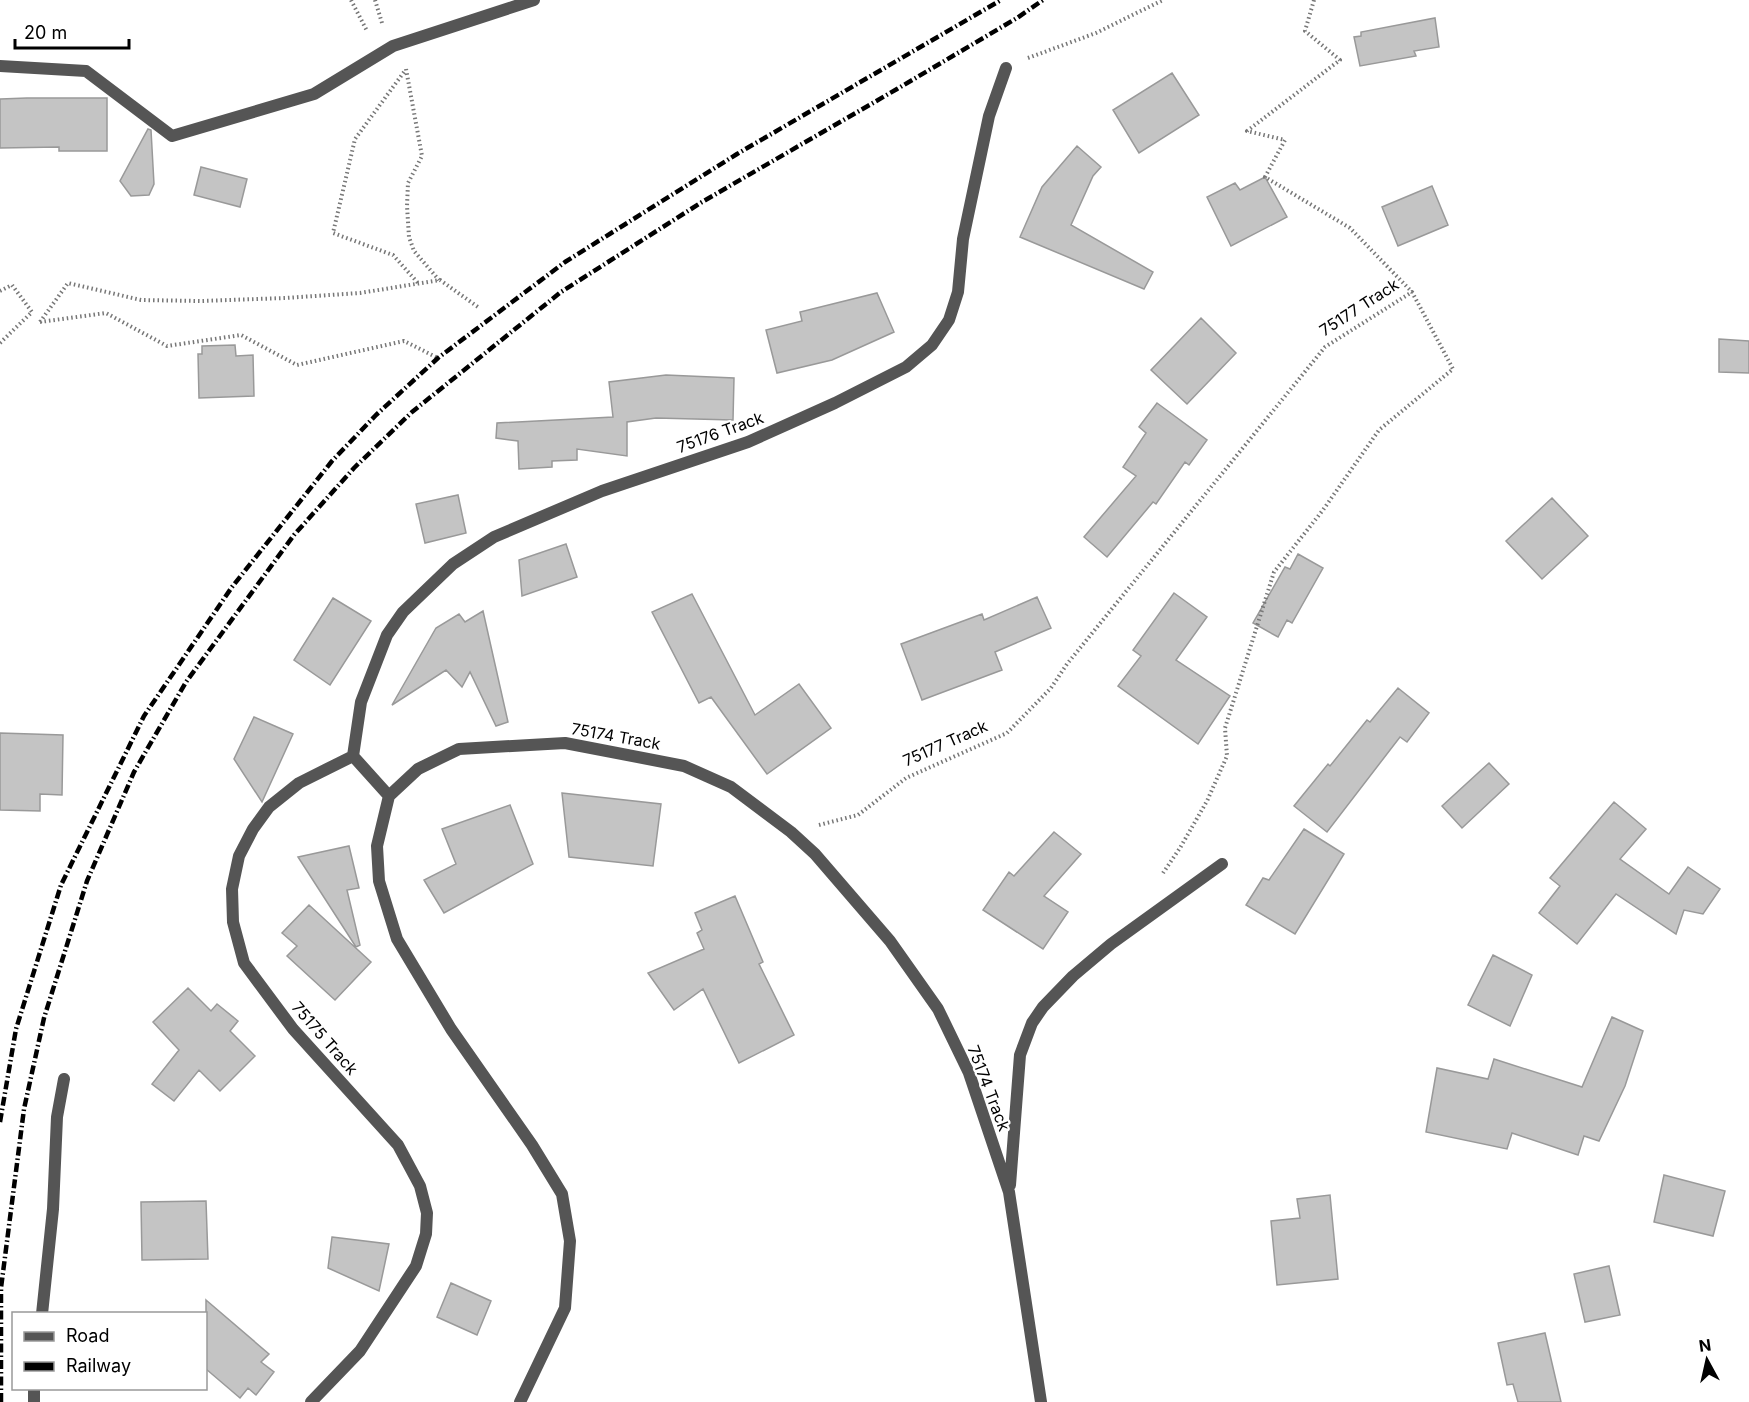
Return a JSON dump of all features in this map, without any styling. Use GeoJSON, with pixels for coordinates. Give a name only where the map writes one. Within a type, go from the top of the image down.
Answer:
{"type":"FeatureCollection","features":[{"type":"Feature","properties":{"kind":"street"},"geometry":{"type":"LineString","coordinates":[[0,66],[86,71],[172,136],[314,94],[389,48],[534,0]]}},
{"type":"Feature","properties":{"kind":"street","name":"75176 Track"},"geometry":{"type":"LineString","coordinates":[[353,756],[361,702],[387,635],[404,612],[453,564],[494,537],[602,491],[748,442],[835,403],[906,367],[932,345],[949,320],[958,291],[963,239],[988,116],[1006,68]]}},
{"type":"Feature","properties":{"kind":"street","name":"75174 Track"},"geometry":{"type":"LineString","coordinates":[[389,796],[418,769],[459,749],[565,743],[684,766],[731,787],[791,832],[816,854],[890,941],[938,1009],[969,1073],[1009,1192],[1041,1402]]}},
{"type":"Feature","properties":{"kind":"street"},"geometry":{"type":"LineString","coordinates":[[353,756],[389,796],[377,846],[379,882],[398,939],[451,1029],[532,1145],[562,1194],[570,1241],[566,1308],[520,1402]]}},
{"type":"Feature","properties":{"kind":"street","name":"75175 Track"},"geometry":{"type":"LineString","coordinates":[[311,1402],[360,1351],[416,1266],[426,1234],[427,1213],[420,1186],[398,1145],[293,1029],[244,963],[233,922],[232,890],[238,856],[269,807],[299,783],[353,756]]}},
{"type":"Feature","properties":{"kind":"street"},"geometry":{"type":"LineString","coordinates":[[1009,1192],[1020,1055],[1032,1023],[1043,1007],[1073,976],[1111,944],[1222,864]]}},
{"type":"Feature","properties":{"kind":"street"},"geometry":{"type":"LineString","coordinates":[[42,1312],[53,1209],[57,1117],[64,1079]]}},
{"type":"Feature","properties":{"kind":"path"},"geometry":{"type":"LineString","coordinates":[[351,0],[370,36],[389,48],[406,68],[422,156],[408,183],[409,237],[414,251],[440,280],[478,307]]}},
{"type":"Feature","properties":{"kind":"path"},"geometry":{"type":"LineString","coordinates":[[375,0],[389,48],[406,68]]}},
{"type":"Feature","properties":{"kind":"path"},"geometry":{"type":"LineString","coordinates":[[1006,68],[1096,33],[1163,0]]}},
{"type":"Feature","properties":{"kind":"path"},"geometry":{"type":"LineString","coordinates":[[1314,0],[1305,31],[1340,60],[1247,131],[1285,140],[1265,177],[1350,228],[1412,292]]}},
{"type":"Feature","properties":{"kind":"path"},"geometry":{"type":"LineString","coordinates":[[406,68],[355,139],[333,233],[393,255],[418,284]]}},
{"type":"Feature","properties":{"kind":"path"},"geometry":{"type":"LineString","coordinates":[[438,358],[404,341],[297,365],[241,335],[167,346],[106,314],[39,322],[68,283],[141,300],[201,301],[360,293],[440,280]]}},
{"type":"Feature","properties":{"kind":"path"},"geometry":{"type":"LineString","coordinates":[[0,291],[12,285],[32,312],[0,343]]}},
{"type":"Feature","properties":{"kind":"path","name":"75177 Track"},"geometry":{"type":"LineString","coordinates":[[791,832],[858,815],[906,778],[1007,734],[1051,688],[1067,664],[1325,347],[1412,292],[1453,369],[1379,430],[1323,510],[1274,572],[1225,728],[1227,756],[1207,801],[1162,874]]}},
{"type":"Feature","properties":{"kind":"building"},"geometry":{"type":"Polygon","coordinates":[[[1435,18],[1439,47],[1414,51],[1416,56],[1360,66],[1354,37],[1361,36],[1361,32],[1435,18]]]}},
{"type":"Feature","properties":{"kind":"building"},"geometry":{"type":"Polygon","coordinates":[[[1172,73],[1199,115],[1139,153],[1113,110],[1172,73]]]}},
{"type":"Feature","properties":{"kind":"building"},"geometry":{"type":"Polygon","coordinates":[[[107,98],[107,151],[59,151],[59,147],[0,148],[0,99],[107,98]]]}},
{"type":"Feature","properties":{"kind":"building"},"geometry":{"type":"Polygon","coordinates":[[[148,129],[151,130],[154,184],[149,195],[131,196],[120,181],[148,129]]]}},
{"type":"Feature","properties":{"kind":"building"},"geometry":{"type":"Polygon","coordinates":[[[1077,146],[1101,167],[1093,176],[1071,225],[1153,272],[1144,289],[1020,237],[1042,187],[1077,146]]]}},
{"type":"Feature","properties":{"kind":"building"},"geometry":{"type":"Polygon","coordinates":[[[201,167],[247,179],[240,207],[194,195],[201,167]]]}},
{"type":"Feature","properties":{"kind":"building"},"geometry":{"type":"Polygon","coordinates":[[[1265,177],[1287,217],[1231,246],[1207,197],[1235,183],[1240,190],[1265,177]]]}},
{"type":"Feature","properties":{"kind":"building"},"geometry":{"type":"Polygon","coordinates":[[[1432,186],[1448,225],[1398,246],[1382,207],[1432,186]]]}},
{"type":"Feature","properties":{"kind":"building"},"geometry":{"type":"Polygon","coordinates":[[[877,293],[894,332],[832,360],[777,373],[766,330],[802,321],[800,312],[877,293]]]}},
{"type":"Feature","properties":{"kind":"building"},"geometry":{"type":"Polygon","coordinates":[[[1201,318],[1236,353],[1187,404],[1151,370],[1201,318]]]}},
{"type":"Feature","properties":{"kind":"building"},"geometry":{"type":"Polygon","coordinates":[[[1719,339],[1749,341],[1749,373],[1719,372],[1719,339]]]}},
{"type":"Feature","properties":{"kind":"building"},"geometry":{"type":"Polygon","coordinates":[[[235,345],[236,356],[253,355],[254,396],[199,398],[198,354],[202,354],[202,346],[235,345]]]}},
{"type":"Feature","properties":{"kind":"building"},"geometry":{"type":"Polygon","coordinates":[[[666,375],[734,378],[733,420],[656,418],[627,422],[627,456],[577,449],[577,460],[552,461],[552,467],[519,469],[518,441],[496,438],[497,423],[613,417],[609,382],[666,375]]]}},
{"type":"Feature","properties":{"kind":"building"},"geometry":{"type":"Polygon","coordinates":[[[1157,403],[1207,440],[1189,465],[1185,462],[1156,504],[1153,502],[1107,557],[1084,537],[1136,476],[1123,467],[1146,433],[1139,427],[1157,403]]]}},
{"type":"Feature","properties":{"kind":"building"},"geometry":{"type":"Polygon","coordinates":[[[458,495],[466,533],[425,543],[416,504],[458,495]]]}},
{"type":"Feature","properties":{"kind":"building"},"geometry":{"type":"Polygon","coordinates":[[[1552,498],[1588,536],[1542,579],[1506,541],[1552,498]]]}},
{"type":"Feature","properties":{"kind":"building"},"geometry":{"type":"Polygon","coordinates":[[[566,544],[577,577],[522,596],[519,560],[566,544]]]}},
{"type":"Feature","properties":{"kind":"building"},"geometry":{"type":"Polygon","coordinates":[[[1298,554],[1323,568],[1292,623],[1287,620],[1278,637],[1253,623],[1285,567],[1290,569],[1298,554]]]}},
{"type":"Feature","properties":{"kind":"building"},"geometry":{"type":"Polygon","coordinates":[[[1174,593],[1207,617],[1176,660],[1230,696],[1198,744],[1118,686],[1141,656],[1133,650],[1174,593]]]}},
{"type":"Feature","properties":{"kind":"building"},"geometry":{"type":"Polygon","coordinates":[[[692,594],[755,715],[799,684],[831,728],[767,774],[711,697],[699,703],[652,612],[692,594]]]}},
{"type":"Feature","properties":{"kind":"building"},"geometry":{"type":"Polygon","coordinates":[[[1037,597],[1051,628],[995,652],[1002,670],[922,700],[901,644],[982,614],[984,620],[1037,597]]]}},
{"type":"Feature","properties":{"kind":"building"},"geometry":{"type":"Polygon","coordinates":[[[333,598],[371,621],[330,685],[294,660],[333,598]]]}},
{"type":"Feature","properties":{"kind":"building"},"geometry":{"type":"Polygon","coordinates":[[[483,611],[508,722],[496,726],[470,672],[462,687],[446,670],[392,705],[436,628],[459,614],[465,622],[483,611]]]}},
{"type":"Feature","properties":{"kind":"building"},"geometry":{"type":"Polygon","coordinates":[[[1398,688],[1429,713],[1407,742],[1400,737],[1327,832],[1294,806],[1328,764],[1330,766],[1367,720],[1370,722],[1398,688]]]}},
{"type":"Feature","properties":{"kind":"building"},"geometry":{"type":"Polygon","coordinates":[[[254,717],[293,734],[262,802],[234,759],[254,717]]]}},
{"type":"Feature","properties":{"kind":"building"},"geometry":{"type":"Polygon","coordinates":[[[0,733],[63,735],[62,795],[40,794],[40,811],[0,810],[0,733]]]}},
{"type":"Feature","properties":{"kind":"building"},"geometry":{"type":"Polygon","coordinates":[[[1489,763],[1509,784],[1462,828],[1442,806],[1489,763]]]}},
{"type":"Feature","properties":{"kind":"building"},"geometry":{"type":"Polygon","coordinates":[[[562,793],[661,804],[653,866],[569,857],[562,793]]]}},
{"type":"Feature","properties":{"kind":"building"},"geometry":{"type":"Polygon","coordinates":[[[1614,802],[1646,829],[1620,859],[1669,894],[1688,867],[1720,889],[1703,914],[1684,910],[1676,934],[1616,894],[1577,944],[1539,913],[1560,886],[1550,878],[1614,802]]]}},
{"type":"Feature","properties":{"kind":"building"},"geometry":{"type":"Polygon","coordinates":[[[510,805],[533,864],[444,913],[424,880],[456,864],[442,829],[510,805]]]}},
{"type":"Feature","properties":{"kind":"building"},"geometry":{"type":"Polygon","coordinates":[[[1304,829],[1344,854],[1295,934],[1246,905],[1263,878],[1269,880],[1304,829]]]}},
{"type":"Feature","properties":{"kind":"building"},"geometry":{"type":"Polygon","coordinates":[[[1054,832],[1081,854],[1044,896],[1068,912],[1043,949],[983,910],[1009,872],[1014,876],[1054,832]]]}},
{"type":"Feature","properties":{"kind":"building"},"geometry":{"type":"Polygon","coordinates":[[[349,846],[359,888],[347,890],[360,945],[356,947],[298,857],[349,846]]]}},
{"type":"Feature","properties":{"kind":"building"},"geometry":{"type":"Polygon","coordinates":[[[735,896],[763,962],[759,964],[794,1035],[739,1063],[703,989],[674,1010],[648,973],[704,949],[697,933],[702,930],[695,913],[735,896]]]}},
{"type":"Feature","properties":{"kind":"building"},"geometry":{"type":"Polygon","coordinates":[[[309,905],[371,962],[335,1000],[287,956],[297,946],[282,933],[309,905]]]}},
{"type":"Feature","properties":{"kind":"building"},"geometry":{"type":"Polygon","coordinates":[[[1493,955],[1532,975],[1510,1026],[1468,1005],[1493,955]]]}},
{"type":"Feature","properties":{"kind":"building"},"geometry":{"type":"Polygon","coordinates":[[[188,988],[211,1011],[217,1004],[238,1021],[230,1031],[255,1056],[220,1091],[199,1070],[174,1101],[152,1084],[179,1050],[153,1022],[188,988]]]}},
{"type":"Feature","properties":{"kind":"building"},"geometry":{"type":"Polygon","coordinates":[[[1612,1017],[1643,1031],[1625,1086],[1599,1141],[1584,1136],[1578,1155],[1512,1133],[1507,1149],[1426,1132],[1437,1068],[1488,1079],[1494,1059],[1582,1087],[1612,1017]]]}},
{"type":"Feature","properties":{"kind":"building"},"geometry":{"type":"Polygon","coordinates":[[[1664,1175],[1725,1191],[1713,1236],[1654,1222],[1664,1175]]]}},
{"type":"Feature","properties":{"kind":"building"},"geometry":{"type":"Polygon","coordinates":[[[1330,1195],[1338,1279],[1277,1285],[1271,1221],[1300,1218],[1297,1199],[1330,1195]]]}},
{"type":"Feature","properties":{"kind":"building"},"geometry":{"type":"Polygon","coordinates":[[[206,1201],[208,1259],[142,1260],[141,1202],[206,1201]]]}},
{"type":"Feature","properties":{"kind":"building"},"geometry":{"type":"Polygon","coordinates":[[[332,1237],[389,1244],[379,1291],[328,1268],[332,1237]]]}},
{"type":"Feature","properties":{"kind":"building"},"geometry":{"type":"Polygon","coordinates":[[[1609,1266],[1620,1315],[1585,1322],[1574,1274],[1609,1266]]]}},
{"type":"Feature","properties":{"kind":"building"},"geometry":{"type":"Polygon","coordinates":[[[451,1283],[491,1301],[477,1335],[437,1317],[451,1283]]]}},
{"type":"Feature","properties":{"kind":"building"},"geometry":{"type":"Polygon","coordinates":[[[206,1300],[269,1354],[261,1362],[274,1372],[256,1395],[248,1388],[240,1398],[207,1370],[206,1300]]]}},
{"type":"Feature","properties":{"kind":"building"},"geometry":{"type":"Polygon","coordinates":[[[1545,1333],[1561,1402],[1518,1402],[1513,1384],[1507,1385],[1498,1343],[1545,1333]]]}},
{"type":"Feature","properties":{"kind":"railway"},"geometry":{"type":"LineString","coordinates":[[0,1122],[16,1029],[61,885],[144,716],[232,587],[332,461],[376,415],[438,358],[565,262],[737,154],[1001,0]]}},
{"type":"Feature","properties":{"kind":"railway"},"geometry":{"type":"LineString","coordinates":[[1,1402],[1,1288],[24,1109],[44,1018],[87,881],[134,772],[186,682],[294,535],[354,468],[412,412],[561,292],[702,202],[1017,18],[1043,0]]}}]}
